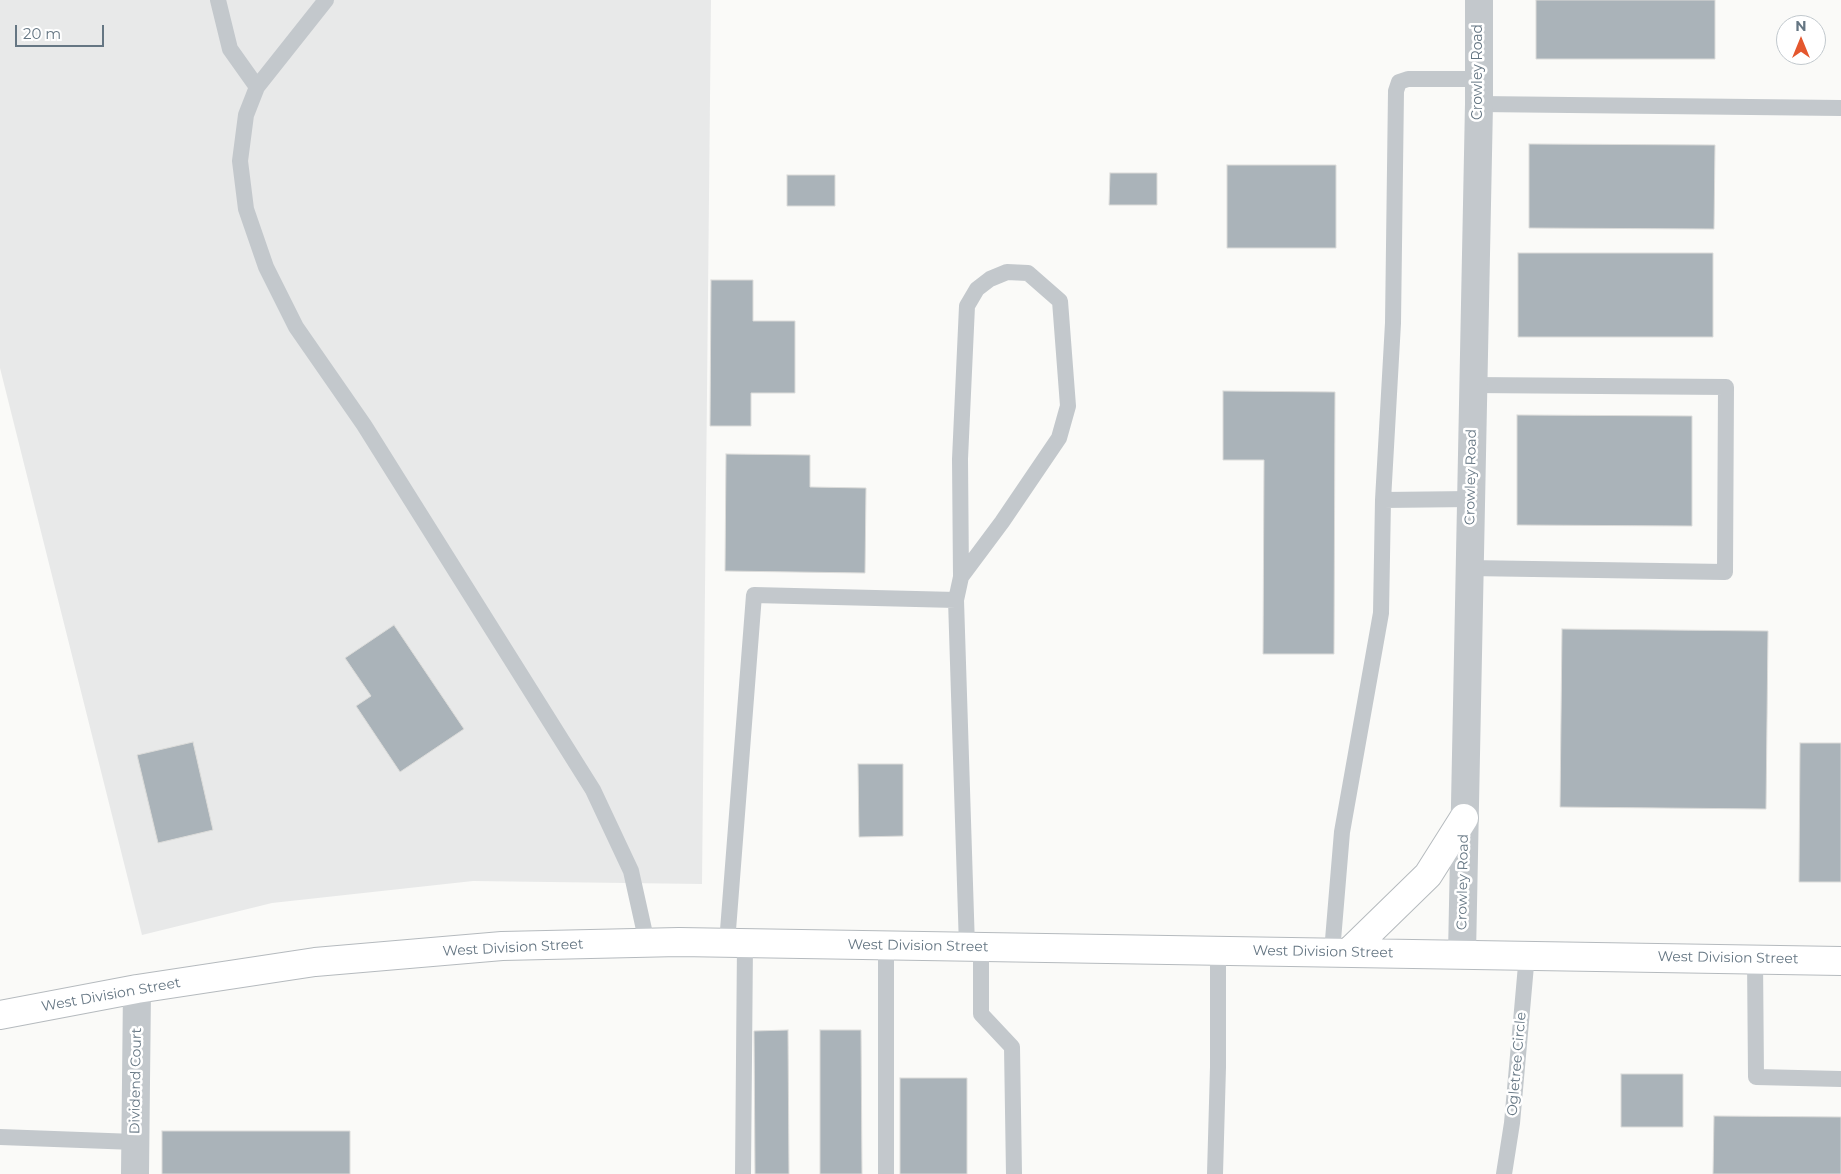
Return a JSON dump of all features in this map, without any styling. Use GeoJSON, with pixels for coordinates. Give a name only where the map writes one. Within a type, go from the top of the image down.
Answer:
{"type":"FeatureCollection","features":[{"type":"Feature","properties":{"kind":"main road"},"geometry":{"type":"LineString","coordinates":[[1341,952],[1428,875],[1464,818]]}},
{"type":"Feature","properties":{"kind":"main road","name":"West Division Street"},"geometry":{"type":"LineString","coordinates":[[0,1015],[137,989],[315,962],[502,946],[736,943],[1527,954],[1841,961]]}},
{"type":"Feature","properties":{"kind":"street","name":"Crowley Road"},"geometry":{"type":"LineString","coordinates":[[1462,954],[1479,92],[1479,0]]}},
{"type":"Feature","properties":{"kind":"street","name":"Dividend Court"},"geometry":{"type":"LineString","coordinates":[[135,1174],[137,989]]}},
{"type":"Feature","properties":{"kind":"lane"},"geometry":{"type":"LineString","coordinates":[[218,0],[230,49],[257,87]]}},
{"type":"Feature","properties":{"kind":"lane"},"geometry":{"type":"LineString","coordinates":[[326,0],[257,87],[246,115],[240,161],[246,209],[266,267],[296,327],[364,425],[593,790],[631,871],[647,943]]}},
{"type":"Feature","properties":{"kind":"lane"},"geometry":{"type":"LineString","coordinates":[[1341,952],[1342,832],[1381,613],[1382,500],[1393,323],[1396,91],[1399,82],[1408,79],[1479,92],[1841,108]]}},
{"type":"Feature","properties":{"kind":"lane"},"geometry":{"type":"LineString","coordinates":[[961,577],[1002,522],[1059,438],[1068,406],[1060,301],[1028,273],[1008,272],[990,279],[977,288],[967,306],[960,460],[961,577],[956,600],[974,947],[981,1014],[1012,1047],[1014,1174]]}},
{"type":"Feature","properties":{"kind":"lane"},"geometry":{"type":"LineString","coordinates":[[1469,568],[1725,572],[1726,387],[1473,385]]}},
{"type":"Feature","properties":{"kind":"lane"},"geometry":{"type":"LineString","coordinates":[[1382,500],[1471,498]]}},
{"type":"Feature","properties":{"kind":"lane"},"geometry":{"type":"LineString","coordinates":[[744,1174],[736,943],[754,595],[956,600]]}},
{"type":"Feature","properties":{"kind":"lane"},"geometry":{"type":"LineString","coordinates":[[886,946],[886,1174]]}},
{"type":"Feature","properties":{"kind":"lane"},"geometry":{"type":"LineString","coordinates":[[1215,1174],[1218,1067],[1218,951]]}},
{"type":"Feature","properties":{"kind":"lane","name":"Ogletree Circle"},"geometry":{"type":"LineString","coordinates":[[1504,1174],[1512,1123],[1527,954]]}},
{"type":"Feature","properties":{"kind":"lane"},"geometry":{"type":"LineString","coordinates":[[1755,958],[1756,1077],[1841,1079]]}},
{"type":"Feature","properties":{"kind":"lane"},"geometry":{"type":"LineString","coordinates":[[0,1137],[135,1142]]}},
{"type":"Feature","properties":{"kind":"shaded area"},"geometry":{"type":"Polygon","coordinates":[[[0,0],[711,0],[702,884],[473,881],[272,903],[142,935],[0,368],[0,0]]]}},
{"type":"Feature","properties":{"kind":"building"},"geometry":{"type":"Polygon","coordinates":[[[1536,0],[1715,0],[1715,59],[1536,59],[1536,0]]]}},
{"type":"Feature","properties":{"kind":"building"},"geometry":{"type":"Polygon","coordinates":[[[1529,144],[1715,145],[1714,229],[1529,228],[1529,144]]]}},
{"type":"Feature","properties":{"kind":"building"},"geometry":{"type":"Polygon","coordinates":[[[1227,165],[1336,165],[1336,248],[1227,248],[1227,165]]]}},
{"type":"Feature","properties":{"kind":"building"},"geometry":{"type":"Polygon","coordinates":[[[1110,173],[1157,173],[1157,205],[1109,205],[1110,173]]]}},
{"type":"Feature","properties":{"kind":"building"},"geometry":{"type":"Polygon","coordinates":[[[787,175],[835,175],[835,206],[787,206],[787,175]]]}},
{"type":"Feature","properties":{"kind":"building"},"geometry":{"type":"Polygon","coordinates":[[[1518,253],[1713,253],[1713,337],[1518,337],[1518,253]]]}},
{"type":"Feature","properties":{"kind":"building"},"geometry":{"type":"Polygon","coordinates":[[[711,280],[753,280],[753,321],[795,321],[795,393],[751,393],[751,426],[710,426],[711,280]]]}},
{"type":"Feature","properties":{"kind":"building"},"geometry":{"type":"Polygon","coordinates":[[[1223,391],[1335,392],[1334,654],[1263,654],[1264,460],[1223,460],[1223,391]]]}},
{"type":"Feature","properties":{"kind":"building"},"geometry":{"type":"Polygon","coordinates":[[[1517,415],[1692,416],[1692,526],[1517,525],[1517,415]]]}},
{"type":"Feature","properties":{"kind":"building"},"geometry":{"type":"Polygon","coordinates":[[[726,454],[810,455],[810,487],[866,488],[865,573],[725,571],[726,454]]]}},
{"type":"Feature","properties":{"kind":"building"},"geometry":{"type":"Polygon","coordinates":[[[394,625],[464,729],[400,772],[356,706],[371,696],[345,658],[394,625]]]}},
{"type":"Feature","properties":{"kind":"building"},"geometry":{"type":"Polygon","coordinates":[[[1562,629],[1768,631],[1766,809],[1560,807],[1562,629]]]}},
{"type":"Feature","properties":{"kind":"building"},"geometry":{"type":"Polygon","coordinates":[[[193,742],[213,830],[158,843],[137,755],[193,742]]]}},
{"type":"Feature","properties":{"kind":"building"},"geometry":{"type":"Polygon","coordinates":[[[1800,743],[1841,743],[1841,882],[1799,882],[1800,743]]]}},
{"type":"Feature","properties":{"kind":"building"},"geometry":{"type":"Polygon","coordinates":[[[858,764],[903,764],[903,836],[859,837],[858,764]]]}},
{"type":"Feature","properties":{"kind":"building"},"geometry":{"type":"Polygon","coordinates":[[[788,1030],[789,1174],[755,1174],[754,1031],[788,1030]]]}},
{"type":"Feature","properties":{"kind":"building"},"geometry":{"type":"Polygon","coordinates":[[[820,1030],[861,1030],[862,1174],[820,1174],[820,1030]]]}},
{"type":"Feature","properties":{"kind":"building"},"geometry":{"type":"Polygon","coordinates":[[[1621,1074],[1683,1074],[1683,1127],[1621,1127],[1621,1074]]]}},
{"type":"Feature","properties":{"kind":"building"},"geometry":{"type":"Polygon","coordinates":[[[900,1078],[967,1078],[967,1174],[900,1174],[900,1078]]]}},
{"type":"Feature","properties":{"kind":"building"},"geometry":{"type":"Polygon","coordinates":[[[1714,1116],[1841,1117],[1841,1174],[1713,1174],[1714,1116]]]}},
{"type":"Feature","properties":{"kind":"building"},"geometry":{"type":"Polygon","coordinates":[[[162,1131],[350,1131],[350,1174],[162,1174],[162,1131]]]}}]}
